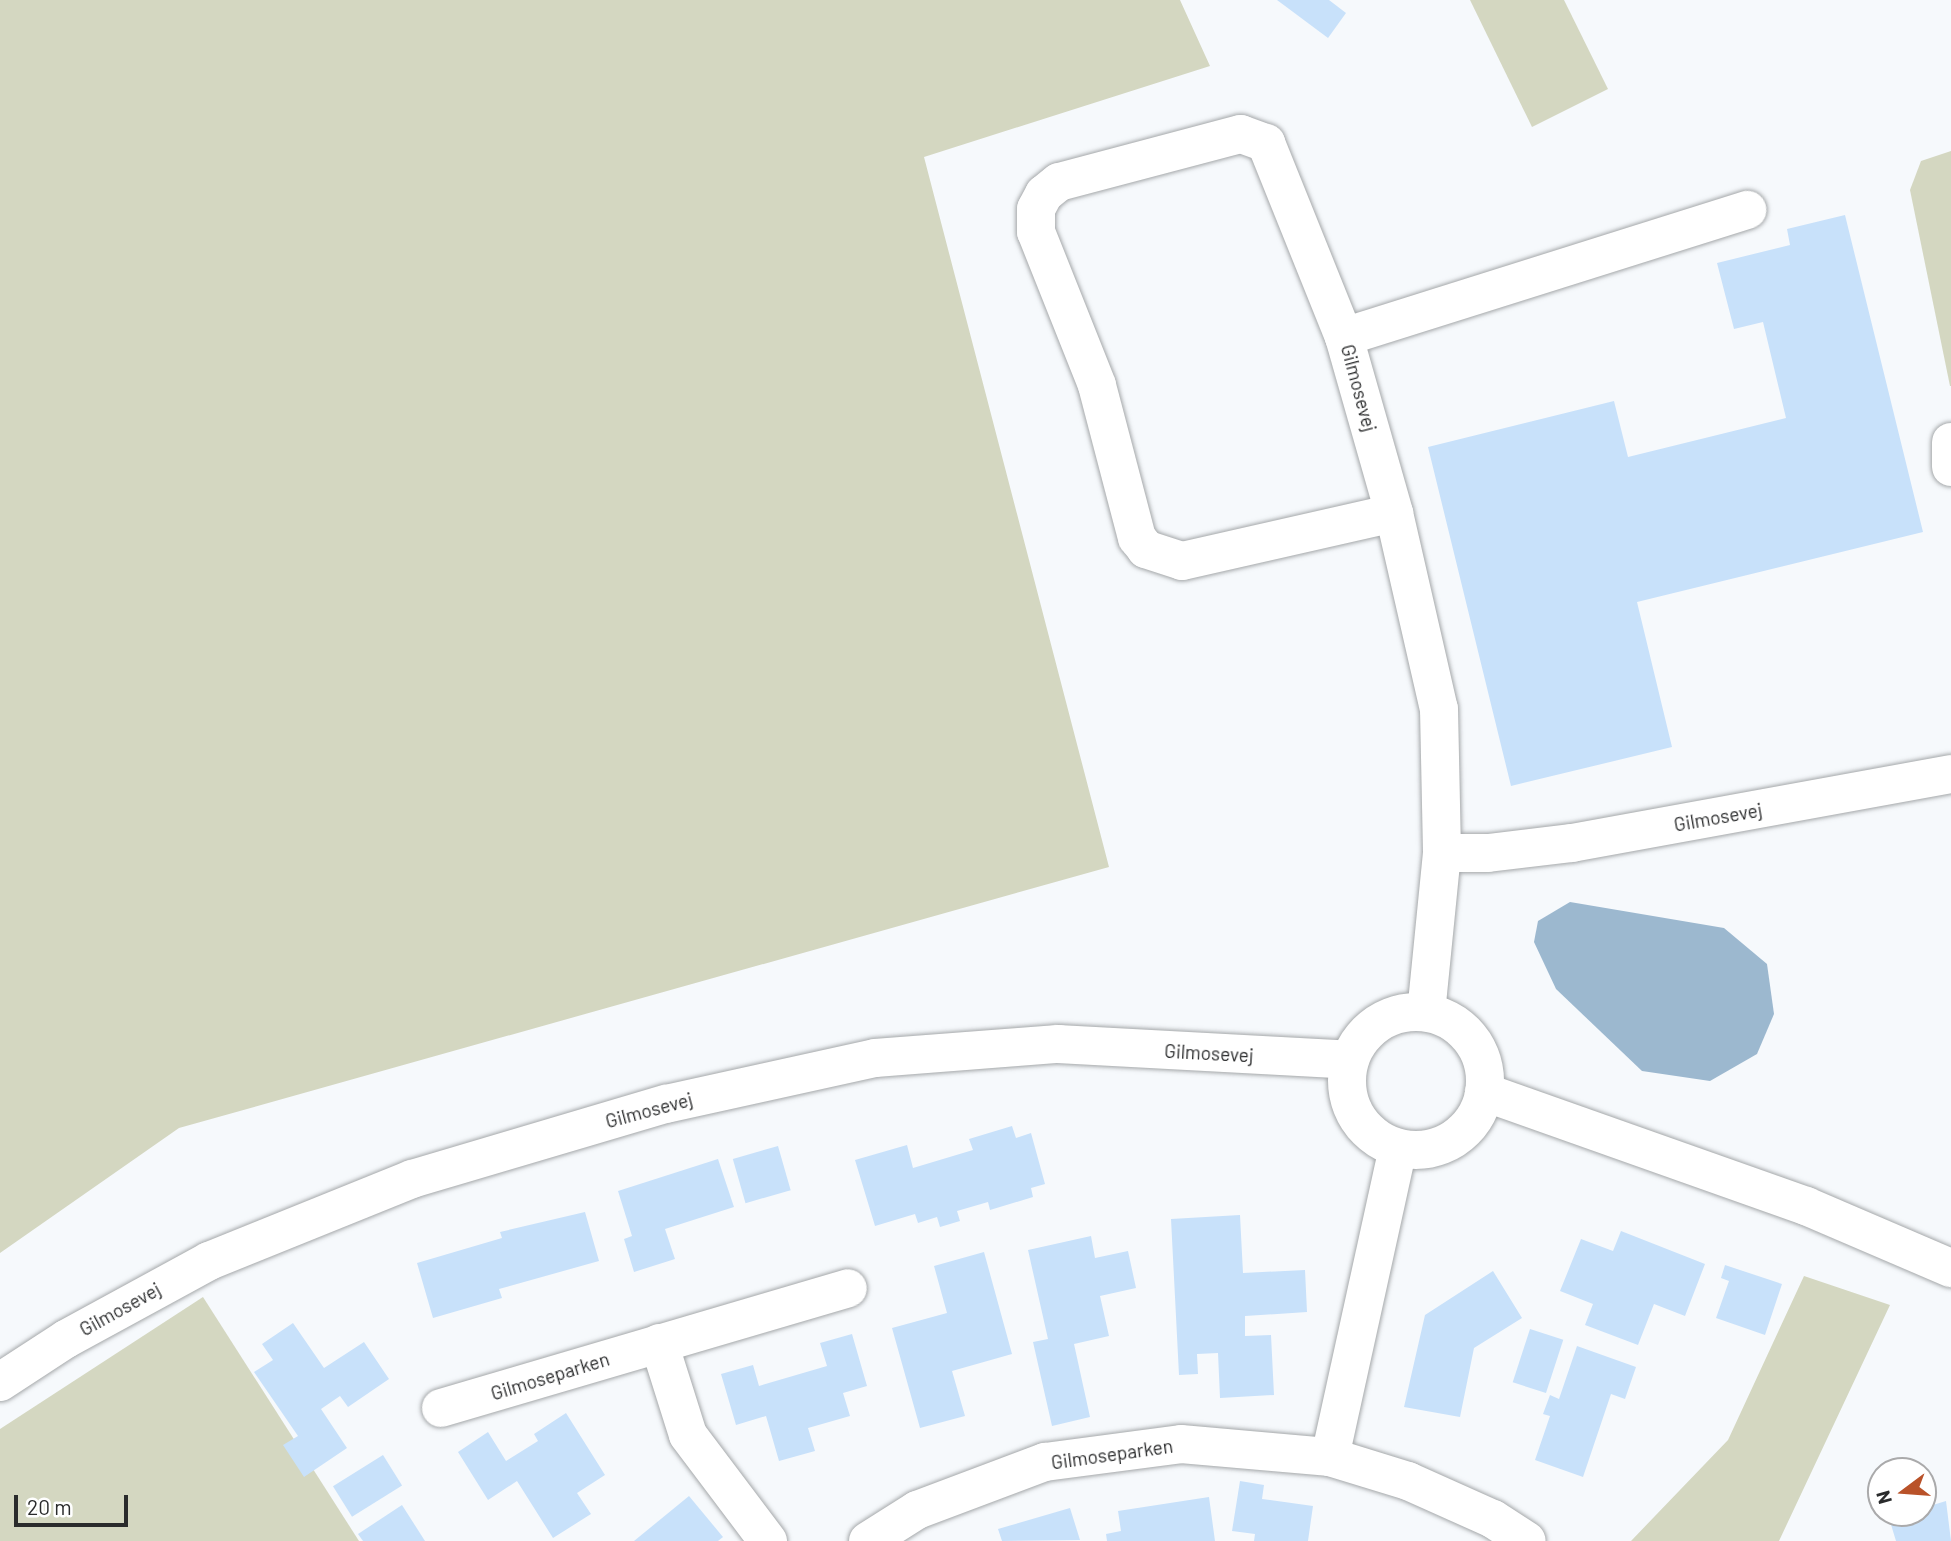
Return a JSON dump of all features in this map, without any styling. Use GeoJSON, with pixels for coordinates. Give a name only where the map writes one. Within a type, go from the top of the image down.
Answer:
{"type":"FeatureCollection","features":[{"type":"Feature","properties":{"kind":"street"},"geometry":{"type":"LineString","coordinates":[[1344,337],[1270,153],[1255,136],[1241,134],[1059,182],[1044,194],[1036,209],[1036,232],[1097,385],[1137,538],[1158,556],[1182,561],[1394,513]]}},
{"type":"Feature","properties":{"kind":"street","name":"Gilmosevej"},"geometry":{"type":"LineString","coordinates":[[1426,1012],[1442,853],[1439,709],[1394,513],[1344,337],[1748,210]]}},
{"type":"Feature","properties":{"kind":"street"},"geometry":{"type":"LineString","coordinates":[[1951,442],[1951,467]]}},
{"type":"Feature","properties":{"kind":"street","name":"Gilmosevej"},"geometry":{"type":"LineString","coordinates":[[1442,853],[1488,853],[1572,843],[1951,774]]}},
{"type":"Feature","properties":{"kind":"street"},"geometry":{"type":"LineString","coordinates":[[1426,1012],[1444,1017],[1472,1040],[1485,1074],[1484,1092],[1468,1127],[1454,1139],[1436,1148],[1398,1148],[1378,1139],[1361,1124],[1350,1105],[1346,1083],[1349,1060],[1371,1028],[1397,1015],[1426,1012]]}},
{"type":"Feature","properties":{"kind":"street","name":"Gilmosevej"},"geometry":{"type":"LineString","coordinates":[[0,1382],[66,1339],[209,1261],[412,1179],[666,1104],[875,1058],[1058,1044],[1349,1060]]}},
{"type":"Feature","properties":{"kind":"street"},"geometry":{"type":"LineString","coordinates":[[1484,1092],[1806,1206],[1951,1268]]}},
{"type":"Feature","properties":{"kind":"street"},"geometry":{"type":"LineString","coordinates":[[1330,1458],[1398,1148]]}},
{"type":"Feature","properties":{"kind":"street","name":"Gilmoseparken"},"geometry":{"type":"LineString","coordinates":[[441,1408],[848,1288]]}},
{"type":"Feature","properties":{"kind":"street"},"geometry":{"type":"LineString","coordinates":[[659,1343],[688,1435],[768,1541]]}},
{"type":"Feature","properties":{"kind":"street","name":"Gilmoseparken"},"geometry":{"type":"LineString","coordinates":[[868,1541],[917,1510],[1045,1462],[1181,1444],[1330,1458],[1408,1481],[1493,1519],[1527,1541]]}},
{"type":"Feature","properties":{"kind":"green space"},"geometry":{"type":"Polygon","coordinates":[[[0,0],[1180,0],[1210,66],[924,157],[1109,867],[179,1128],[0,1253],[0,0]]]}},
{"type":"Feature","properties":{"kind":"green space"},"geometry":{"type":"Polygon","coordinates":[[[1470,0],[1564,0],[1608,89],[1532,127],[1470,0]]]}},
{"type":"Feature","properties":{"kind":"green space"},"geometry":{"type":"Polygon","coordinates":[[[1951,151],[1950,386],[1910,190],[1921,161],[1951,151]]]}},
{"type":"Feature","properties":{"kind":"green space"},"geometry":{"type":"Polygon","coordinates":[[[1804,1276],[1890,1305],[1779,1541],[1631,1541],[1728,1440],[1804,1276]]]}},
{"type":"Feature","properties":{"kind":"green space"},"geometry":{"type":"Polygon","coordinates":[[[203,1297],[359,1541],[0,1541],[0,1429],[203,1297]]]}},
{"type":"Feature","properties":{"kind":"water"},"geometry":{"type":"Polygon","coordinates":[[[1570,902],[1724,928],[1767,964],[1774,1014],[1757,1054],[1710,1081],[1642,1071],[1556,989],[1534,942],[1538,921],[1570,902]]]}},
{"type":"Feature","properties":{"kind":"building"},"geometry":{"type":"Polygon","coordinates":[[[1277,0],[1329,0],[1346,13],[1328,38],[1277,0]]]}},
{"type":"Feature","properties":{"kind":"building"},"geometry":{"type":"Polygon","coordinates":[[[1845,215],[1923,532],[1637,602],[1672,747],[1511,786],[1428,447],[1614,401],[1628,457],[1786,418],[1763,322],[1734,329],[1717,263],[1790,245],[1787,229],[1845,215]]]}},
{"type":"Feature","properties":{"kind":"building"},"geometry":{"type":"Polygon","coordinates":[[[1012,1126],[1016,1138],[1031,1133],[1045,1184],[1031,1188],[1033,1197],[990,1210],[988,1202],[957,1211],[960,1221],[940,1227],[937,1217],[918,1223],[915,1214],[875,1226],[855,1160],[907,1145],[913,1168],[973,1150],[969,1139],[1012,1126]]]}},
{"type":"Feature","properties":{"kind":"building"},"geometry":{"type":"Polygon","coordinates":[[[778,1146],[791,1190],[746,1203],[733,1159],[778,1146]]]}},
{"type":"Feature","properties":{"kind":"building"},"geometry":{"type":"Polygon","coordinates":[[[718,1159],[734,1207],[665,1229],[675,1259],[634,1272],[624,1239],[632,1236],[618,1191],[718,1159]]]}},
{"type":"Feature","properties":{"kind":"building"},"geometry":{"type":"Polygon","coordinates":[[[585,1212],[599,1261],[499,1289],[502,1298],[433,1318],[417,1263],[502,1238],[500,1232],[585,1212]]]}},
{"type":"Feature","properties":{"kind":"building"},"geometry":{"type":"Polygon","coordinates":[[[1240,1215],[1243,1273],[1305,1270],[1307,1312],[1245,1316],[1245,1336],[1271,1335],[1274,1395],[1220,1398],[1218,1353],[1197,1354],[1198,1374],[1179,1375],[1171,1219],[1240,1215]]]}},
{"type":"Feature","properties":{"kind":"building"},"geometry":{"type":"Polygon","coordinates":[[[1621,1231],[1705,1264],[1685,1316],[1654,1304],[1638,1345],[1585,1325],[1593,1304],[1560,1291],[1581,1239],[1613,1251],[1621,1231]]]}},
{"type":"Feature","properties":{"kind":"building"},"geometry":{"type":"Polygon","coordinates":[[[1091,1236],[1095,1258],[1128,1251],[1136,1288],[1100,1296],[1109,1336],[1074,1344],[1090,1417],[1052,1426],[1033,1342],[1048,1339],[1028,1250],[1091,1236]]]}},
{"type":"Feature","properties":{"kind":"building"},"geometry":{"type":"Polygon","coordinates":[[[984,1252],[1012,1354],[952,1371],[965,1416],[920,1428],[892,1328],[947,1313],[934,1266],[984,1252]]]}},
{"type":"Feature","properties":{"kind":"building"},"geometry":{"type":"Polygon","coordinates":[[[1725,1265],[1782,1284],[1765,1335],[1716,1318],[1729,1281],[1721,1278],[1725,1265]]]}},
{"type":"Feature","properties":{"kind":"building"},"geometry":{"type":"Polygon","coordinates":[[[1493,1271],[1522,1318],[1474,1348],[1460,1417],[1404,1407],[1425,1315],[1493,1271]]]}},
{"type":"Feature","properties":{"kind":"building"},"geometry":{"type":"Polygon","coordinates":[[[293,1323],[324,1368],[364,1342],[389,1379],[348,1407],[340,1396],[321,1409],[347,1448],[304,1477],[283,1445],[298,1436],[254,1372],[273,1360],[262,1344],[293,1323]]]}},
{"type":"Feature","properties":{"kind":"building"},"geometry":{"type":"Polygon","coordinates":[[[1530,1329],[1563,1340],[1546,1393],[1513,1382],[1530,1329]]]}},
{"type":"Feature","properties":{"kind":"building"},"geometry":{"type":"Polygon","coordinates":[[[852,1334],[867,1386],[843,1393],[850,1416],[808,1428],[815,1451],[779,1461],[766,1416],[736,1425],[721,1374],[753,1365],[759,1386],[827,1366],[820,1343],[852,1334]]]}},
{"type":"Feature","properties":{"kind":"building"},"geometry":{"type":"Polygon","coordinates":[[[1577,1346],[1636,1367],[1625,1399],[1611,1394],[1583,1477],[1535,1460],[1550,1416],[1543,1414],[1550,1395],[1559,1399],[1577,1346]]]}},
{"type":"Feature","properties":{"kind":"building"},"geometry":{"type":"Polygon","coordinates":[[[566,1413],[605,1475],[577,1493],[591,1514],[553,1538],[517,1481],[488,1500],[458,1452],[488,1432],[506,1461],[538,1441],[534,1434],[566,1413]]]}},
{"type":"Feature","properties":{"kind":"building"},"geometry":{"type":"Polygon","coordinates":[[[383,1455],[402,1486],[352,1517],[333,1486],[383,1455]]]}},
{"type":"Feature","properties":{"kind":"building"},"geometry":{"type":"Polygon","coordinates":[[[1240,1481],[1264,1485],[1262,1499],[1313,1506],[1308,1541],[1254,1541],[1255,1534],[1232,1531],[1240,1481]]]}},
{"type":"Feature","properties":{"kind":"building"},"geometry":{"type":"Polygon","coordinates":[[[689,1496],[723,1537],[718,1541],[634,1541],[689,1496]]]}},
{"type":"Feature","properties":{"kind":"building"},"geometry":{"type":"Polygon","coordinates":[[[1209,1497],[1215,1541],[1107,1541],[1106,1534],[1121,1531],[1118,1511],[1209,1497]]]}},
{"type":"Feature","properties":{"kind":"building"},"geometry":{"type":"Polygon","coordinates":[[[1946,1501],[1951,1541],[1896,1541],[1892,1527],[1937,1527],[1937,1504],[1946,1501]]]}},
{"type":"Feature","properties":{"kind":"building"},"geometry":{"type":"Polygon","coordinates":[[[402,1505],[425,1541],[363,1541],[358,1534],[402,1505]]]}},
{"type":"Feature","properties":{"kind":"building"},"geometry":{"type":"Polygon","coordinates":[[[1070,1508],[1080,1540],[1002,1541],[998,1529],[1070,1508]]]}}]}
